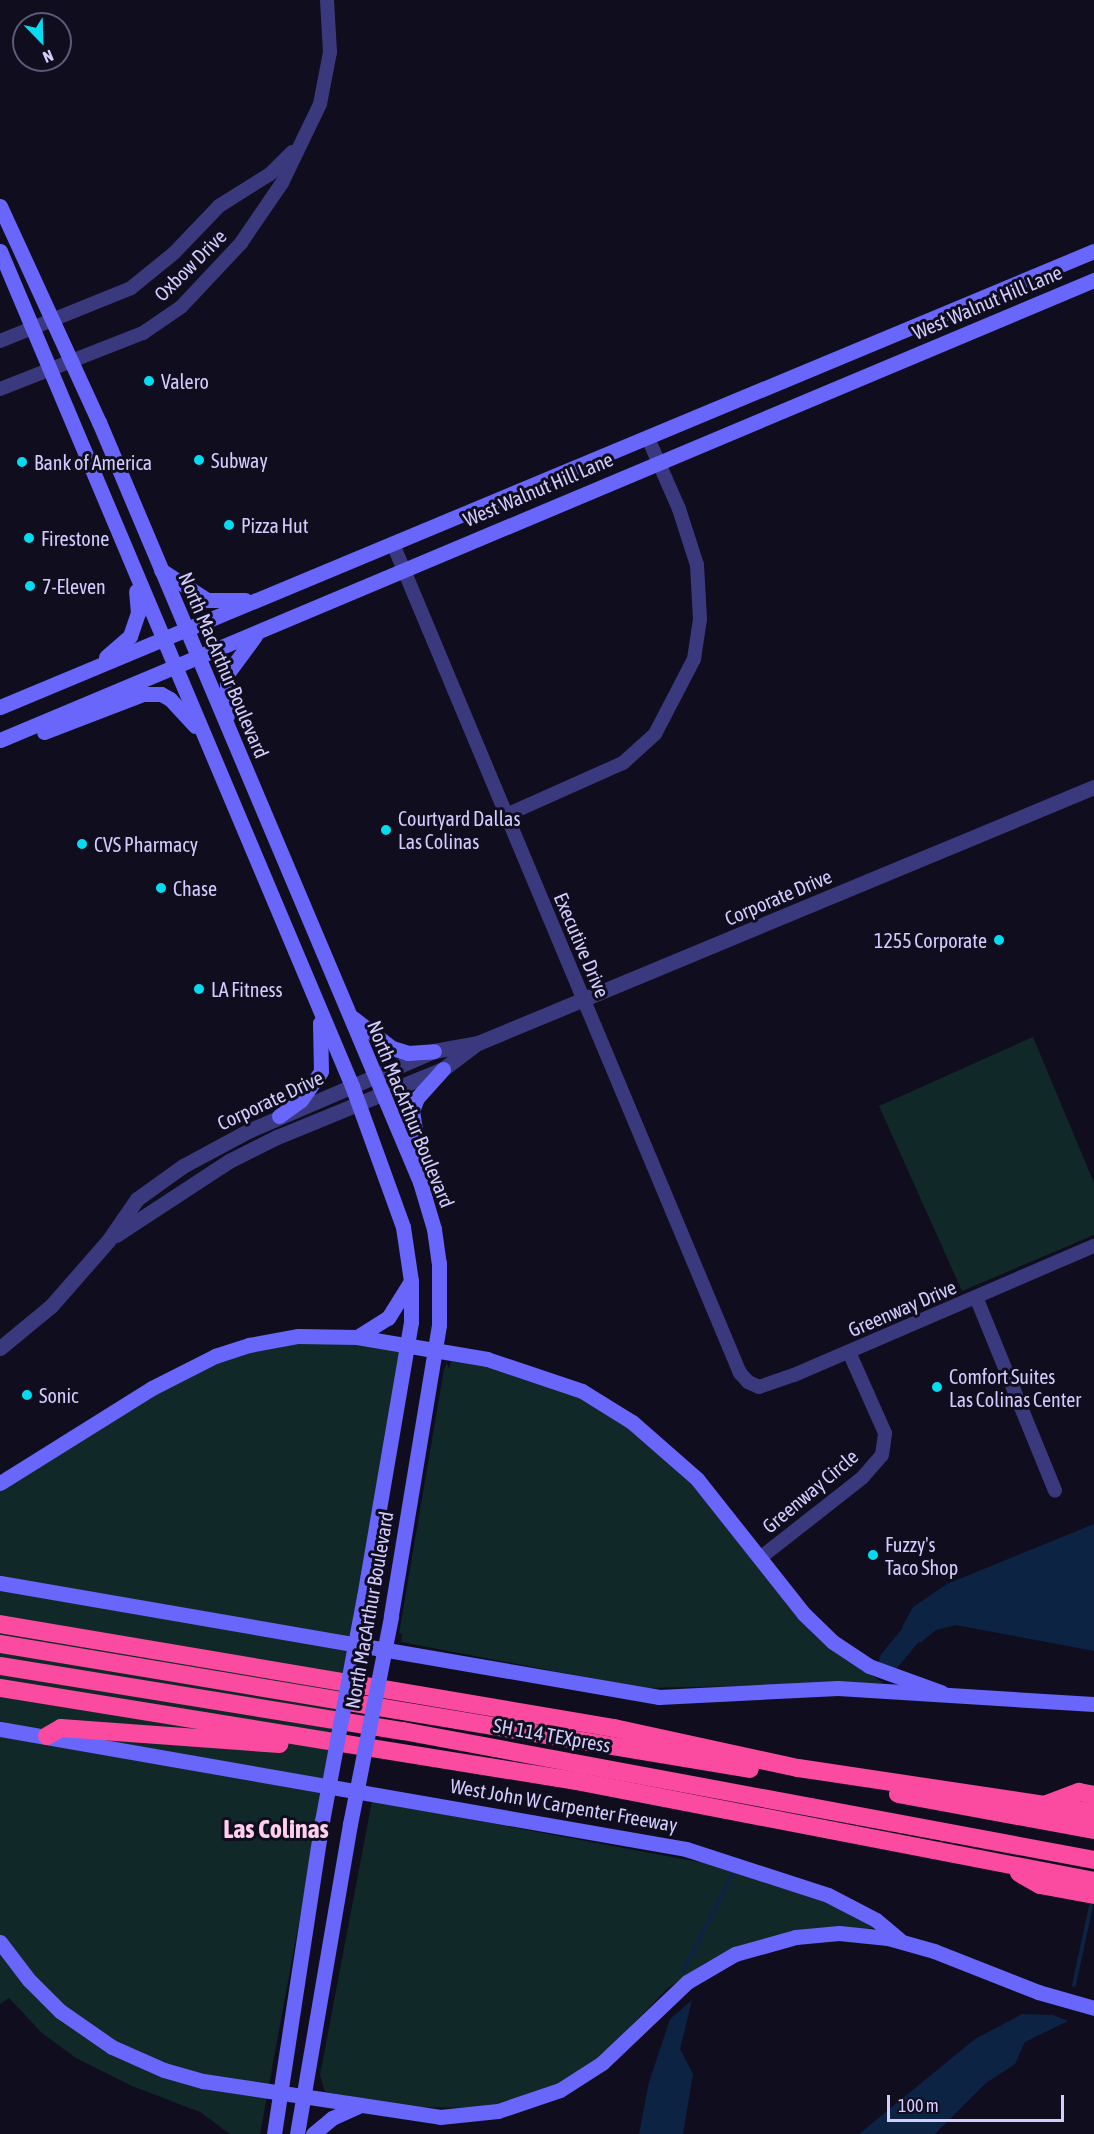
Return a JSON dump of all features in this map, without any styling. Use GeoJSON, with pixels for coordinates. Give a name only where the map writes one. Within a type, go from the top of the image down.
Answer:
{"type":"FeatureCollection","features":[{"type":"Feature","properties":{"kind":"highway"},"geometry":{"type":"LineString","coordinates":[[0,1624],[614,1728],[798,1768],[1094,1812]]}},
{"type":"Feature","properties":{"kind":"highway","name":"SH 114 TEXpress"},"geometry":{"type":"LineString","coordinates":[[0,1644],[1094,1830]]}},
{"type":"Feature","properties":{"kind":"highway","name":"SH 114 TEXpress"},"geometry":{"type":"LineString","coordinates":[[0,1666],[403,1731],[1094,1860]]}},
{"type":"Feature","properties":{"kind":"highway","name":"West John W Carpenter Freeway"},"geometry":{"type":"LineString","coordinates":[[0,1688],[517,1771],[1094,1881]]}},
{"type":"Feature","properties":{"kind":"highway"},"geometry":{"type":"LineString","coordinates":[[47,1736],[61,1728],[237,1740],[298,1746],[441,1770],[517,1771]]}},
{"type":"Feature","properties":{"kind":"highway"},"geometry":{"type":"LineString","coordinates":[[1047,1804],[1079,1792],[1094,1795]]}},
{"type":"Feature","properties":{"kind":"highway"},"geometry":{"type":"LineString","coordinates":[[1007,1866],[1040,1885],[1094,1895]]}},
{"type":"Feature","properties":{"kind":"main road","name":"North MacArthur Boulevard"},"geometry":{"type":"LineString","coordinates":[[0,206],[55,319],[420,1182],[439,1263],[435,1350],[391,1616],[350,1824],[297,2134]]}},
{"type":"Feature","properties":{"kind":"main road","name":"West Walnut Hill Lane"},"geometry":{"type":"LineString","coordinates":[[0,707],[1094,250]]}},
{"type":"Feature","properties":{"kind":"main road","name":"North MacArthur Boulevard"},"geometry":{"type":"LineString","coordinates":[[0,251],[34,327],[161,639],[358,1103],[403,1227],[411,1281],[407,1346],[322,1821],[274,2134]]}},
{"type":"Feature","properties":{"kind":"main road","name":"West Walnut Hill Lane"},"geometry":{"type":"LineString","coordinates":[[0,740],[197,656],[256,634],[403,568],[1094,280]]}},
{"type":"Feature","properties":{"kind":"main road"},"geometry":{"type":"LineString","coordinates":[[159,569],[207,600],[229,602],[262,598]]}},
{"type":"Feature","properties":{"kind":"main road"},"geometry":{"type":"LineString","coordinates":[[92,668],[130,636],[138,613],[136,579]]}},
{"type":"Feature","properties":{"kind":"main road"},"geometry":{"type":"LineString","coordinates":[[227,725],[227,674],[256,634]]}},
{"type":"Feature","properties":{"kind":"main road"},"geometry":{"type":"LineString","coordinates":[[17,733],[42,733],[142,694],[161,694],[204,737]]}},
{"type":"Feature","properties":{"kind":"main road"},"geometry":{"type":"LineString","coordinates":[[279,1116],[301,1100],[321,1071],[319,1008]]}},
{"type":"Feature","properties":{"kind":"main road"},"geometry":{"type":"LineString","coordinates":[[350,1017],[392,1048],[408,1053],[434,1051]]}},
{"type":"Feature","properties":{"kind":"main road"},"geometry":{"type":"LineString","coordinates":[[420,1182],[412,1111],[417,1098],[443,1069]]}},
{"type":"Feature","properties":{"kind":"main road"},"geometry":{"type":"LineString","coordinates":[[357,1336],[388,1318],[411,1281]]}},
{"type":"Feature","properties":{"kind":"main road"},"geometry":{"type":"LineString","coordinates":[[0,1483],[152,1388],[215,1356],[298,1336],[357,1336],[487,1359],[582,1391],[622,1416],[666,1449],[697,1479],[804,1614],[854,1659],[890,1676],[941,1692]]}},
{"type":"Feature","properties":{"kind":"main road"},"geometry":{"type":"LineString","coordinates":[[0,1583],[659,1697],[837,1688],[941,1692],[1094,1704]]}},
{"type":"Feature","properties":{"kind":"main road","name":"West John W Carpenter Freeway"},"geometry":{"type":"LineString","coordinates":[[0,1729],[686,1850],[828,1895],[876,1920],[902,1942],[1038,1992],[1094,2008]]}},
{"type":"Feature","properties":{"kind":"main road"},"geometry":{"type":"LineString","coordinates":[[0,1942],[46,1998],[112,2047],[187,2077],[304,2098],[440,2116],[518,2106],[587,2074],[624,2044],[673,1992],[735,1954],[779,1940],[813,1934],[858,1934],[902,1942]]}},
{"type":"Feature","properties":{"kind":"main road"},"geometry":{"type":"LineString","coordinates":[[313,2134],[332,2118],[363,2106]]}},
{"type":"Feature","properties":{"kind":"street","name":"Oxbow Drive"},"geometry":{"type":"LineString","coordinates":[[0,389],[143,333],[181,307],[241,243],[282,183],[326,81],[330,12],[327,0]]}},
{"type":"Feature","properties":{"kind":"street","name":"Oxbow Drive"},"geometry":{"type":"LineString","coordinates":[[0,342],[138,282],[174,253],[201,222],[270,174],[297,146]]}},
{"type":"Feature","properties":{"kind":"street"},"geometry":{"type":"LineString","coordinates":[[506,815],[623,763],[655,734],[694,659],[700,619],[697,565],[659,461],[648,438]]}},
{"type":"Feature","properties":{"kind":"street","name":"Executive Drive"},"geometry":{"type":"LineString","coordinates":[[393,544],[736,1361]]}},
{"type":"Feature","properties":{"kind":"street","name":"Corporate Drive"},"geometry":{"type":"LineString","coordinates":[[0,1348],[51,1306],[108,1241],[137,1199],[185,1165],[279,1116],[434,1051],[478,1043],[1094,787]]}},
{"type":"Feature","properties":{"kind":"street","name":"Corporate Drive"},"geometry":{"type":"LineString","coordinates":[[108,1241],[193,1181],[277,1137],[382,1092],[443,1069],[478,1043]]}},
{"type":"Feature","properties":{"kind":"street"},"geometry":{"type":"LineString","coordinates":[[185,1165],[193,1181]]}},
{"type":"Feature","properties":{"kind":"street","name":"Greenway Drive"},"geometry":{"type":"LineString","coordinates":[[736,1361],[748,1382],[759,1387],[849,1352],[1094,1246]]}},
{"type":"Feature","properties":{"kind":"street"},"geometry":{"type":"LineString","coordinates":[[976,1297],[1055,1491]]}},
{"type":"Feature","properties":{"kind":"street","name":"Greenway Circle"},"geometry":{"type":"LineString","coordinates":[[760,1558],[862,1478],[882,1455],[885,1433],[849,1352]]}},
{"type":"Feature","properties":{"kind":"green space"},"geometry":{"type":"Polygon","coordinates":[[[1033,1037],[1094,1183],[1094,1235],[962,1291],[879,1106],[1033,1037]]]}},
{"type":"Feature","properties":{"kind":"green space"},"geometry":{"type":"Polygon","coordinates":[[[298,1338],[404,1349],[260,2134],[230,2134],[200,2112],[132,2086],[76,2058],[42,2033],[9,1998],[0,2004],[0,1491],[192,1368],[298,1338]]]}},
{"type":"Feature","properties":{"kind":"green space"},"geometry":{"type":"Polygon","coordinates":[[[451,1361],[508,1371],[587,1401],[617,1419],[679,1469],[814,1635],[883,1683],[644,1688],[401,1642],[402,1634],[399,1634],[444,1369],[447,1363],[449,1369],[451,1361]]]}},
{"type":"Feature","properties":{"kind":"green space"},"geometry":{"type":"Polygon","coordinates":[[[372,1801],[715,1865],[831,1904],[879,1927],[743,1945],[705,1963],[667,1989],[592,2066],[557,2086],[488,2108],[406,2107],[325,2092],[320,2075],[372,1801]]]}},
{"type":"Feature","properties":{"kind":"water"},"geometry":{"type":"Polygon","coordinates":[[[1094,1524],[1094,1651],[956,1625],[936,1630],[920,1643],[902,1627],[913,1607],[947,1584],[1094,1524]]]}},
{"type":"Feature","properties":{"kind":"water"},"geometry":{"type":"Polygon","coordinates":[[[692,2000],[680,2049],[693,2074],[683,2134],[639,2134],[649,2082],[670,2019],[692,2000]]]}},
{"type":"Feature","properties":{"kind":"water"},"geometry":{"type":"Polygon","coordinates":[[[1022,2014],[1053,2015],[1068,2021],[1025,2042],[1015,2064],[986,2083],[935,2134],[859,2134],[975,2039],[1022,2014]]]}},
{"type":"Feature","properties":{"kind":"waterway"},"geometry":{"type":"LineString","coordinates":[[889,1660],[923,1619],[931,1616]]}},
{"type":"Feature","properties":{"kind":"waterway"},"geometry":{"type":"LineString","coordinates":[[683,1971],[732,1876]]}},
{"type":"Feature","properties":{"kind":"waterway"},"geometry":{"type":"LineString","coordinates":[[1074,1985],[1091,1906]]}},
{"type":"Feature","properties":{"kind":"place","name":"Valero"},"geometry":{"type":"Point","coordinates":[149,381]}},
{"type":"Feature","properties":{"kind":"place","name":"Subway"},"geometry":{"type":"Point","coordinates":[199,460]}},
{"type":"Feature","properties":{"kind":"place","name":"Bank of America"},"geometry":{"type":"Point","coordinates":[22,462]}},
{"type":"Feature","properties":{"kind":"place","name":"Pizza Hut"},"geometry":{"type":"Point","coordinates":[229,525]}},
{"type":"Feature","properties":{"kind":"place","name":"Firestone"},"geometry":{"type":"Point","coordinates":[29,538]}},
{"type":"Feature","properties":{"kind":"place","name":"7-Eleven"},"geometry":{"type":"Point","coordinates":[30,586]}},
{"type":"Feature","properties":{"kind":"place","name":"Courtyard Dallas Las Colinas"},"geometry":{"type":"Point","coordinates":[386,830]}},
{"type":"Feature","properties":{"kind":"place","name":"CVS Pharmacy"},"geometry":{"type":"Point","coordinates":[82,844]}},
{"type":"Feature","properties":{"kind":"place","name":"Chase"},"geometry":{"type":"Point","coordinates":[161,888]}},
{"type":"Feature","properties":{"kind":"place","name":"1255 Corporate"},"geometry":{"type":"Point","coordinates":[999,940]}},
{"type":"Feature","properties":{"kind":"place","name":"LA Fitness"},"geometry":{"type":"Point","coordinates":[199,989]}},
{"type":"Feature","properties":{"kind":"place","name":"Comfort Suites Las Colinas Center"},"geometry":{"type":"Point","coordinates":[937,1387]}},
{"type":"Feature","properties":{"kind":"place","name":"Sonic"},"geometry":{"type":"Point","coordinates":[27,1395]}},
{"type":"Feature","properties":{"kind":"place","name":"Fuzzy's Taco Shop"},"geometry":{"type":"Point","coordinates":[873,1555]}},
{"type":"Feature","properties":{"kind":"district","name":"Las Colinas"},"geometry":{"type":"Point","coordinates":[276,1830]}}]}
